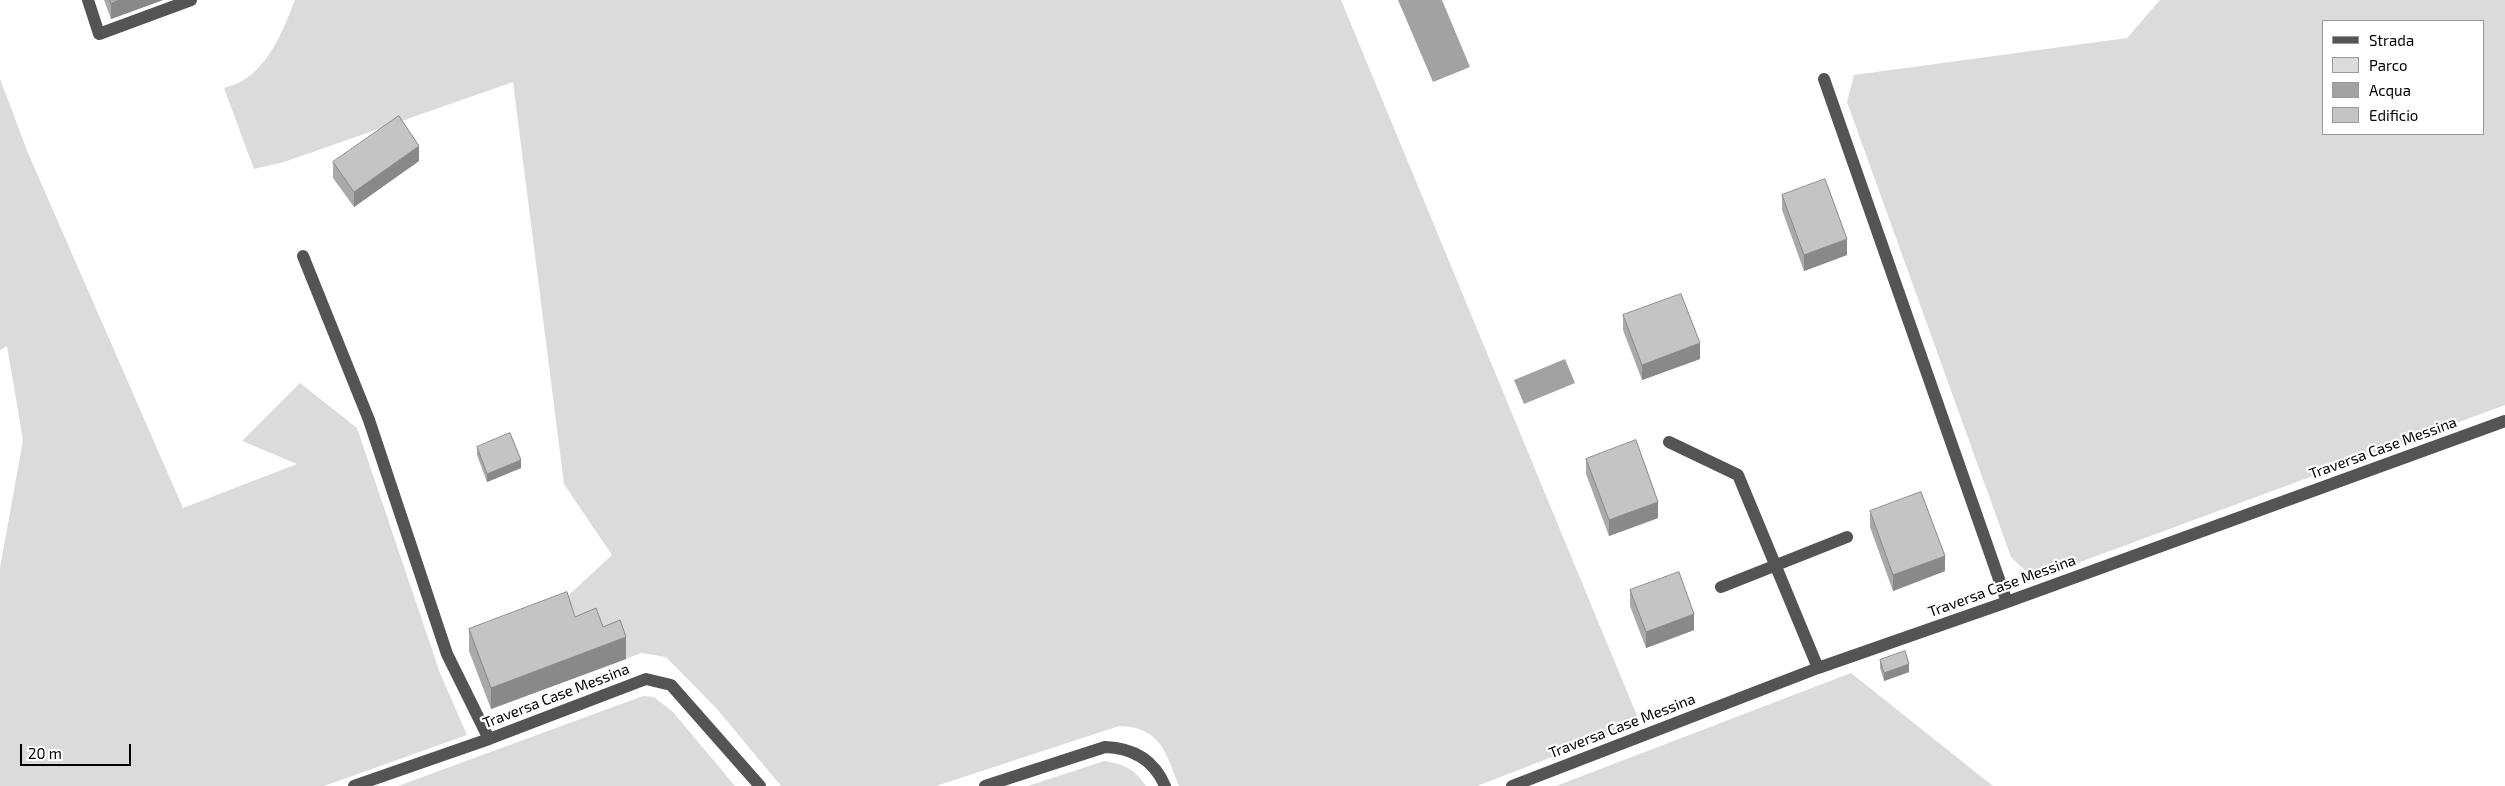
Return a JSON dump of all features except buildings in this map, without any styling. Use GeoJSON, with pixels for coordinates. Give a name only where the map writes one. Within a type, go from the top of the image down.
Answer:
{"type":"FeatureCollection","features":[{"type":"Feature","properties":{"kind":"street"},"geometry":{"type":"LineString","coordinates":[[88,0],[99,34],[191,0]]}},
{"type":"Feature","properties":{"kind":"street"},"geometry":{"type":"LineString","coordinates":[[1824,79],[2007,602]]}},
{"type":"Feature","properties":{"kind":"street"},"geometry":{"type":"LineString","coordinates":[[303,256],[369,420],[447,654],[489,739]]}},
{"type":"Feature","properties":{"kind":"street","name":"Traversa Case Messina"},"geometry":{"type":"LineString","coordinates":[[1512,786],[1818,668],[2007,602],[2505,420]]}},
{"type":"Feature","properties":{"kind":"street"},"geometry":{"type":"LineString","coordinates":[[1669,442],[1738,475],[1818,668]]}},
{"type":"Feature","properties":{"kind":"street"},"geometry":{"type":"LineString","coordinates":[[1721,587],[1847,537]]}},
{"type":"Feature","properties":{"kind":"street","name":"Traversa Case Messina"},"geometry":{"type":"LineString","coordinates":[[354,786],[489,739],[646,679],[671,685],[760,786]]}},
{"type":"Feature","properties":{"kind":"street"},"geometry":{"type":"LineString","coordinates":[[985,786],[1105,747],[1124,747],[1147,759],[1165,786]]}},
{"type":"Feature","properties":{"kind":"green space"},"geometry":{"type":"Polygon","coordinates":[[[295,0],[1341,0],[1640,723],[1477,786],[1179,786],[1165,753],[1153,737],[1144,731],[1119,726],[936,786],[781,786],[717,709],[666,657],[641,653],[626,659],[596,630],[559,604],[612,555],[564,484],[513,82],[284,162],[254,169],[224,88],[242,81],[261,66],[275,45],[295,0]]]}},
{"type":"Feature","properties":{"kind":"green space"},"geometry":{"type":"Polygon","coordinates":[[[2160,0],[2505,0],[2505,405],[2034,579],[2011,557],[1847,102],[1854,75],[2127,38],[2160,0]]]}},
{"type":"Feature","properties":{"kind":"green space"},"geometry":{"type":"Polygon","coordinates":[[[0,79],[28,153],[183,508],[297,464],[242,441],[300,383],[357,428],[440,673],[467,735],[324,786],[0,786],[0,568],[23,440],[7,346],[0,350],[0,79]]]}},
{"type":"Feature","properties":{"kind":"green space"},"geometry":{"type":"Polygon","coordinates":[[[1851,673],[1993,786],[1556,786],[1851,673]]]}},
{"type":"Feature","properties":{"kind":"green space"},"geometry":{"type":"Polygon","coordinates":[[[643,696],[654,697],[673,712],[735,786],[398,786],[643,696]]]}},
{"type":"Feature","properties":{"kind":"green space"},"geometry":{"type":"Polygon","coordinates":[[[1104,761],[1128,768],[1138,775],[1146,786],[1028,786],[1104,761]]]}},
{"type":"Feature","properties":{"kind":"water"},"geometry":{"type":"Polygon","coordinates":[[[1398,0],[1442,0],[1470,67],[1433,82],[1398,0]]]}},
{"type":"Feature","properties":{"kind":"water"},"geometry":{"type":"Polygon","coordinates":[[[1565,359],[1575,383],[1524,404],[1514,380],[1565,359]]]}}]}
